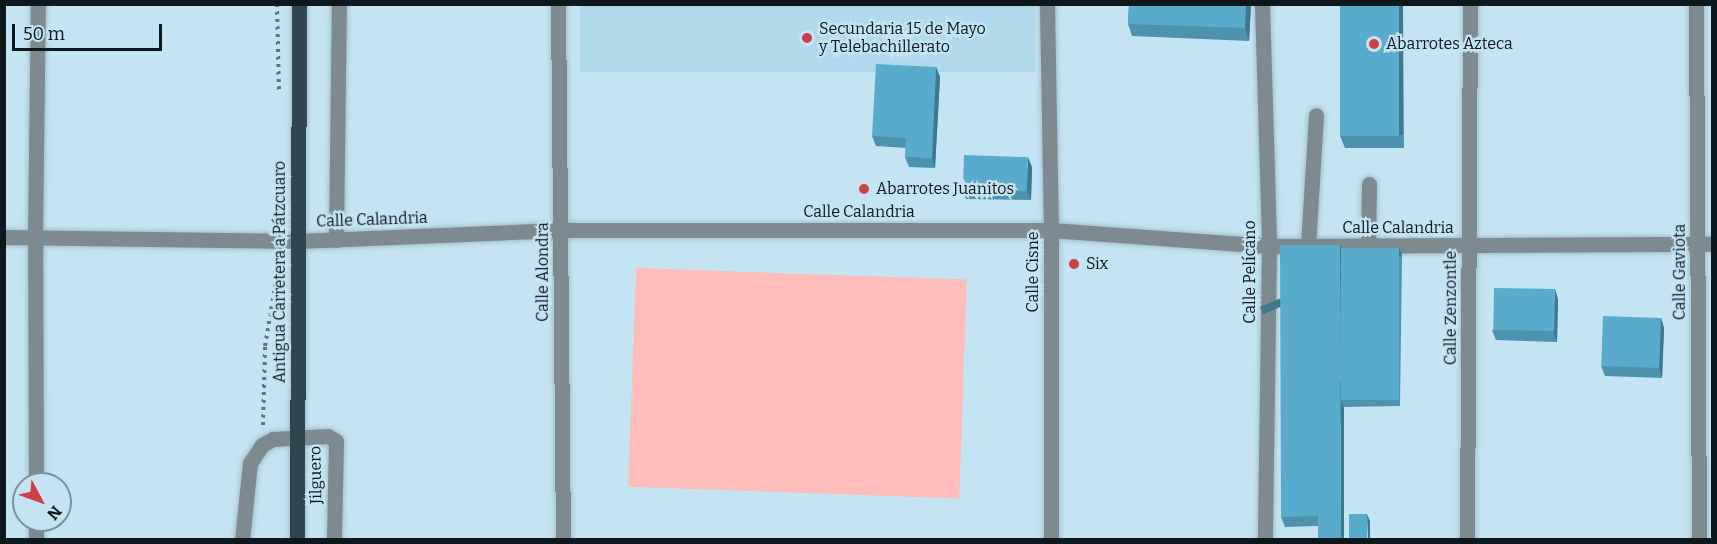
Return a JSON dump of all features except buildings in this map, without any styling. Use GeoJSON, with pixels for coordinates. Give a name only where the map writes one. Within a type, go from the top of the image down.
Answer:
{"type":"FeatureCollection","features":[{"type":"Feature","properties":{"kind":"main road","name":"Antigua Carretera a Pátzcuaro"},"geometry":{"type":"LineString","coordinates":[[297,540],[297,438],[291,241],[299,4]]}},
{"type":"Feature","properties":{"kind":"street"},"geometry":{"type":"LineString","coordinates":[[36,472],[35,238],[38,4]]}},
{"type":"Feature","properties":{"kind":"street"},"geometry":{"type":"LineString","coordinates":[[336,240],[339,4]]}},
{"type":"Feature","properties":{"kind":"street","name":"Calle Alondra"},"geometry":{"type":"LineString","coordinates":[[558,4],[563,540]]}},
{"type":"Feature","properties":{"kind":"street","name":"Calle Cisne"},"geometry":{"type":"LineString","coordinates":[[1047,4],[1051,230],[1051,540]]}},
{"type":"Feature","properties":{"kind":"street","name":"Calle Pelícano"},"geometry":{"type":"LineString","coordinates":[[1262,4],[1269,246],[1265,540]]}},
{"type":"Feature","properties":{"kind":"street","name":"Calle Zenzontle"},"geometry":{"type":"LineString","coordinates":[[1467,540],[1470,4]]}},
{"type":"Feature","properties":{"kind":"street","name":"Calle Gaviota"},"geometry":{"type":"LineString","coordinates":[[1696,4],[1705,244],[1699,540]]}},
{"type":"Feature","properties":{"kind":"street"},"geometry":{"type":"LineString","coordinates":[[1308,246],[1316,115]]}},
{"type":"Feature","properties":{"kind":"street"},"geometry":{"type":"LineString","coordinates":[[1368,247],[1369,184]]}},
{"type":"Feature","properties":{"kind":"street","name":"Calle Calandria"},"geometry":{"type":"LineString","coordinates":[[4,237],[291,241],[561,230],[1051,230],[1269,246],[1469,247],[1705,244]]}},
{"type":"Feature","properties":{"kind":"street","name":"Jilguero"},"geometry":{"type":"LineString","coordinates":[[262,445],[273,439],[328,436],[336,441],[334,540]]}},
{"type":"Feature","properties":{"kind":"street"},"geometry":{"type":"LineString","coordinates":[[242,540],[250,463],[262,445]]}},
{"type":"Feature","properties":{"kind":"path"},"geometry":{"type":"LineString","coordinates":[[277,4],[279,99]]}},
{"type":"Feature","properties":{"kind":"path"},"geometry":{"type":"LineString","coordinates":[[262,445],[265,346],[291,241]]}},
{"type":"Feature","properties":{"kind":"shaded area","name":"Secundaria 15 de Mayo y Telebachillerato"},"geometry":{"type":"Polygon","coordinates":[[[580,5],[1035,5],[1035,72],[580,72],[580,5]]]}},
{"type":"Feature","properties":{"kind":"shaded area"},"geometry":{"type":"Polygon","coordinates":[[[636,268],[967,280],[959,498],[628,487],[636,268]]]}},
{"type":"Feature","properties":{"kind":"place","name":"Secundaria 15 de Mayo y Telebachillerato"},"geometry":{"type":"Point","coordinates":[807,38]}},
{"type":"Feature","properties":{"kind":"place","name":"Abarrotes Azteca"},"geometry":{"type":"Point","coordinates":[1374,44]}},
{"type":"Feature","properties":{"kind":"place","name":"Abarrotes Juanitos"},"geometry":{"type":"Point","coordinates":[864,189]}},
{"type":"Feature","properties":{"kind":"place","name":"Six"},"geometry":{"type":"Point","coordinates":[1074,264]}}]}
